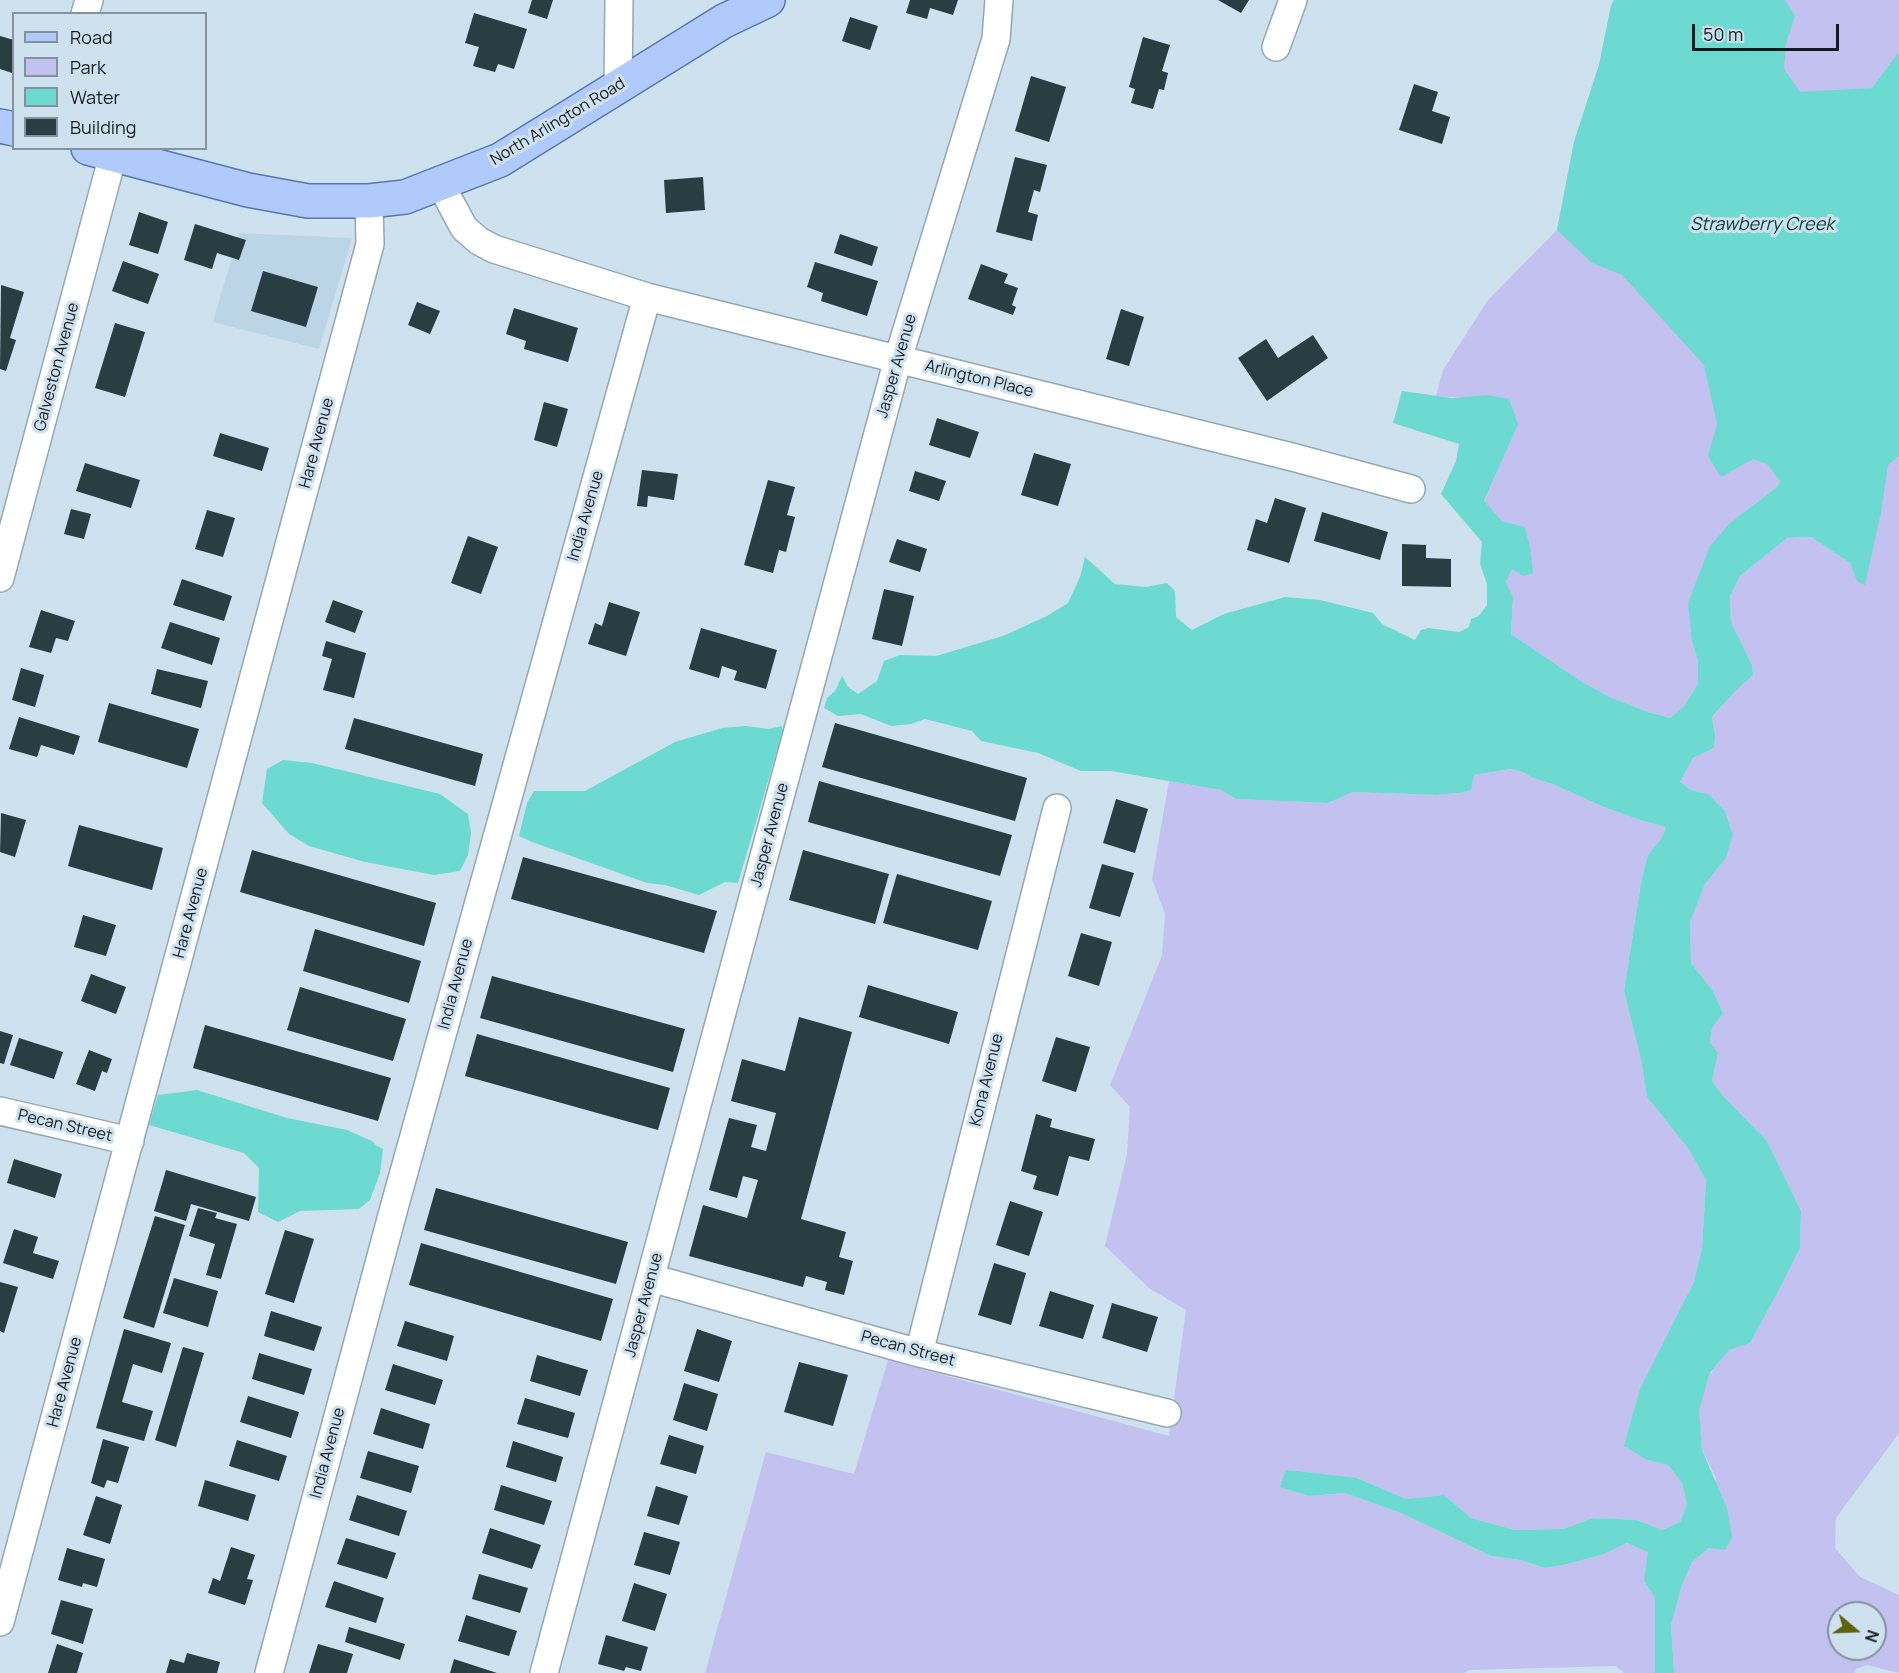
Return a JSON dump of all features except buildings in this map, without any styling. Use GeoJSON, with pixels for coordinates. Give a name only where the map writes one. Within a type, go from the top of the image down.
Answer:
{"type":"FeatureCollection","features":[{"type":"Feature","properties":{"kind":"main road","name":"North Arlington Road"},"geometry":{"type":"LineString","coordinates":[[100,152],[259,192],[308,201],[369,201],[405,197],[500,160],[618,87],[726,10],[768,0]]}},
{"type":"Feature","properties":{"kind":"street"},"geometry":{"type":"LineString","coordinates":[[618,87],[619,0]]}},
{"type":"Feature","properties":{"kind":"street","name":"Jasper Avenue"},"geometry":{"type":"LineString","coordinates":[[544,1673],[898,359],[996,39],[999,0]]}},
{"type":"Feature","properties":{"kind":"street"},"geometry":{"type":"LineString","coordinates":[[1276,46],[1293,0]]}},
{"type":"Feature","properties":{"kind":"street","name":"Galveston Avenue"},"geometry":{"type":"LineString","coordinates":[[0,578],[100,152]]}},
{"type":"Feature","properties":{"kind":"street","name":"Arlington Place"},"geometry":{"type":"LineString","coordinates":[[441,184],[464,228],[479,241],[494,249],[647,297],[1292,457],[1410,489]]}},
{"type":"Feature","properties":{"kind":"street","name":"Hare Avenue"},"geometry":{"type":"LineString","coordinates":[[0,1622],[370,244],[369,201]]}},
{"type":"Feature","properties":{"kind":"street","name":"India Avenue"},"geometry":{"type":"LineString","coordinates":[[269,1673],[400,1185],[647,297]]}},
{"type":"Feature","properties":{"kind":"street","name":"Kona Avenue"},"geometry":{"type":"LineString","coordinates":[[918,1353],[1057,808]]}},
{"type":"Feature","properties":{"kind":"street","name":"Pecan Street"},"geometry":{"type":"LineString","coordinates":[[0,1111],[130,1141]]}},
{"type":"Feature","properties":{"kind":"street","name":"Pecan Street"},"geometry":{"type":"LineString","coordinates":[[651,1278],[918,1353],[1167,1413]]}},
{"type":"Feature","properties":{"kind":"shaded area"},"geometry":{"type":"Polygon","coordinates":[[[239,233],[352,238],[319,349],[213,322],[239,233]]]}},
{"type":"Feature","properties":{"kind":"green space"},"geometry":{"type":"Polygon","coordinates":[[[1614,0],[1780,481],[1777,487],[1730,523],[1692,641],[1698,661],[1698,684],[1684,706],[1670,718],[1609,697],[1579,680],[1511,634],[1513,597],[1506,583],[1525,527],[1502,521],[1484,502],[1517,424],[1488,395],[1465,398],[1436,396],[1443,370],[1488,300],[1557,230],[1574,142],[1599,65],[1614,0]]]}},
{"type":"Feature","properties":{"kind":"green space"},"geometry":{"type":"Polygon","coordinates":[[[1684,0],[1899,0],[1899,1433],[1836,1518],[1835,1548],[1860,1577],[1899,1595],[1899,1673],[1867,1665],[1856,1669],[1855,1673],[1674,1673],[1671,1625],[1682,1585],[1692,1562],[1709,1548],[1716,1478],[1702,1450],[1698,1410],[1710,1374],[1729,1349],[1750,1343],[1778,1292],[1800,1248],[1801,1211],[1767,1141],[1723,1096],[1712,1081],[1718,1053],[1710,1042],[1712,1027],[1723,1013],[1713,991],[1691,963],[1690,922],[1705,884],[1726,858],[1733,835],[1725,811],[1708,794],[1691,790],[1680,782],[1693,758],[1714,748],[1715,735],[1712,718],[1736,689],[1753,675],[1752,665],[1731,622],[1730,596],[1740,576],[1787,538],[1811,537],[1850,563],[1857,581],[1684,0]]]}},
{"type":"Feature","properties":{"kind":"green space"},"geometry":{"type":"Polygon","coordinates":[[[1511,769],[1604,807],[1666,827],[1661,839],[1648,855],[1642,877],[1624,990],[1641,1060],[1647,1097],[1688,1148],[1706,1180],[1702,1248],[1694,1282],[1675,1322],[1647,1460],[1668,1465],[1682,1483],[1687,1505],[1680,1522],[1662,1530],[1637,1520],[1593,1518],[1563,1529],[1515,1530],[1471,1518],[1444,1495],[1406,1499],[1357,1478],[1280,1486],[1309,1496],[1345,1493],[1401,1513],[1491,1556],[1520,1560],[1545,1568],[1604,1554],[1627,1543],[1649,1552],[1644,1581],[1655,1598],[1655,1673],[1624,1673],[1616,1666],[1469,1670],[1464,1673],[705,1673],[766,1452],[854,1474],[888,1360],[1169,1436],[1186,1310],[1149,1288],[1105,1246],[1127,1154],[1130,1107],[1110,1085],[1162,956],[1165,914],[1152,879],[1169,781],[1221,790],[1236,799],[1328,803],[1353,792],[1436,795],[1459,793],[1471,782],[1474,775],[1511,769]]]}},
{"type":"Feature","properties":{"kind":"water","name":"Strawberry Creek"},"geometry":{"type":"Polygon","coordinates":[[[1614,0],[1785,0],[1795,16],[1786,43],[1784,69],[1800,92],[1872,88],[1899,52],[1899,456],[1888,465],[1881,512],[1865,585],[1857,581],[1850,563],[1811,537],[1787,538],[1740,576],[1730,596],[1731,622],[1752,665],[1753,675],[1712,717],[1715,735],[1714,748],[1693,758],[1680,782],[1691,790],[1708,794],[1725,811],[1733,835],[1726,858],[1705,884],[1690,922],[1691,963],[1713,991],[1723,1013],[1712,1028],[1710,1042],[1718,1053],[1712,1081],[1723,1096],[1767,1141],[1801,1211],[1800,1248],[1778,1292],[1750,1343],[1729,1350],[1710,1373],[1699,1410],[1702,1450],[1727,1508],[1732,1537],[1725,1550],[1709,1548],[1692,1562],[1682,1585],[1671,1625],[1674,1673],[1655,1673],[1655,1598],[1644,1581],[1648,1552],[1627,1543],[1604,1554],[1545,1568],[1520,1560],[1491,1556],[1401,1513],[1345,1493],[1309,1496],[1280,1487],[1286,1470],[1357,1478],[1406,1499],[1444,1495],[1471,1518],[1515,1530],[1563,1529],[1593,1518],[1637,1520],[1662,1530],[1680,1522],[1687,1505],[1682,1483],[1668,1465],[1647,1460],[1624,1446],[1640,1389],[1694,1282],[1702,1248],[1706,1180],[1688,1148],[1647,1097],[1641,1060],[1624,990],[1642,877],[1648,855],[1661,839],[1666,827],[1604,807],[1511,769],[1474,775],[1471,790],[1459,793],[1436,795],[1353,792],[1328,803],[1236,799],[1221,790],[1111,771],[1081,771],[1038,753],[981,741],[972,731],[925,719],[911,724],[891,726],[861,714],[838,716],[824,708],[827,698],[835,691],[842,676],[848,687],[858,694],[877,681],[884,661],[900,655],[936,656],[1003,636],[1047,616],[1068,603],[1080,577],[1085,557],[1115,584],[1146,587],[1167,583],[1175,591],[1176,617],[1192,630],[1224,614],[1285,597],[1320,600],[1373,613],[1382,624],[1415,640],[1421,630],[1428,628],[1459,632],[1469,627],[1471,619],[1479,616],[1487,605],[1487,584],[1480,564],[1482,542],[1441,494],[1456,461],[1459,444],[1393,423],[1402,391],[1452,398],[1488,395],[1509,399],[1518,424],[1484,501],[1502,521],[1525,527],[1530,547],[1533,573],[1523,576],[1512,569],[1506,582],[1513,597],[1511,634],[1579,680],[1609,697],[1670,718],[1684,706],[1698,684],[1698,661],[1692,641],[1688,603],[1710,546],[1730,523],[1777,487],[1780,481],[1767,464],[1753,459],[1721,477],[1708,456],[1717,424],[1704,365],[1622,275],[1592,263],[1557,230],[1574,142],[1599,65],[1614,0]]]}},
{"type":"Feature","properties":{"kind":"water"},"geometry":{"type":"Polygon","coordinates":[[[746,726],[769,729],[782,726],[784,732],[738,883],[725,882],[699,895],[665,885],[647,883],[519,836],[527,803],[534,791],[585,791],[675,742],[722,728],[746,726]]]}},
{"type":"Feature","properties":{"kind":"water"},"geometry":{"type":"Polygon","coordinates":[[[283,760],[312,763],[440,794],[468,814],[471,833],[468,855],[460,871],[434,875],[365,862],[309,846],[289,834],[262,803],[267,769],[283,760]]]}},
{"type":"Feature","properties":{"kind":"water"},"geometry":{"type":"Polygon","coordinates":[[[197,1090],[287,1118],[347,1130],[372,1141],[383,1149],[380,1173],[370,1200],[359,1209],[300,1211],[278,1222],[258,1212],[259,1168],[244,1153],[149,1125],[158,1095],[197,1090]]]}}]}
